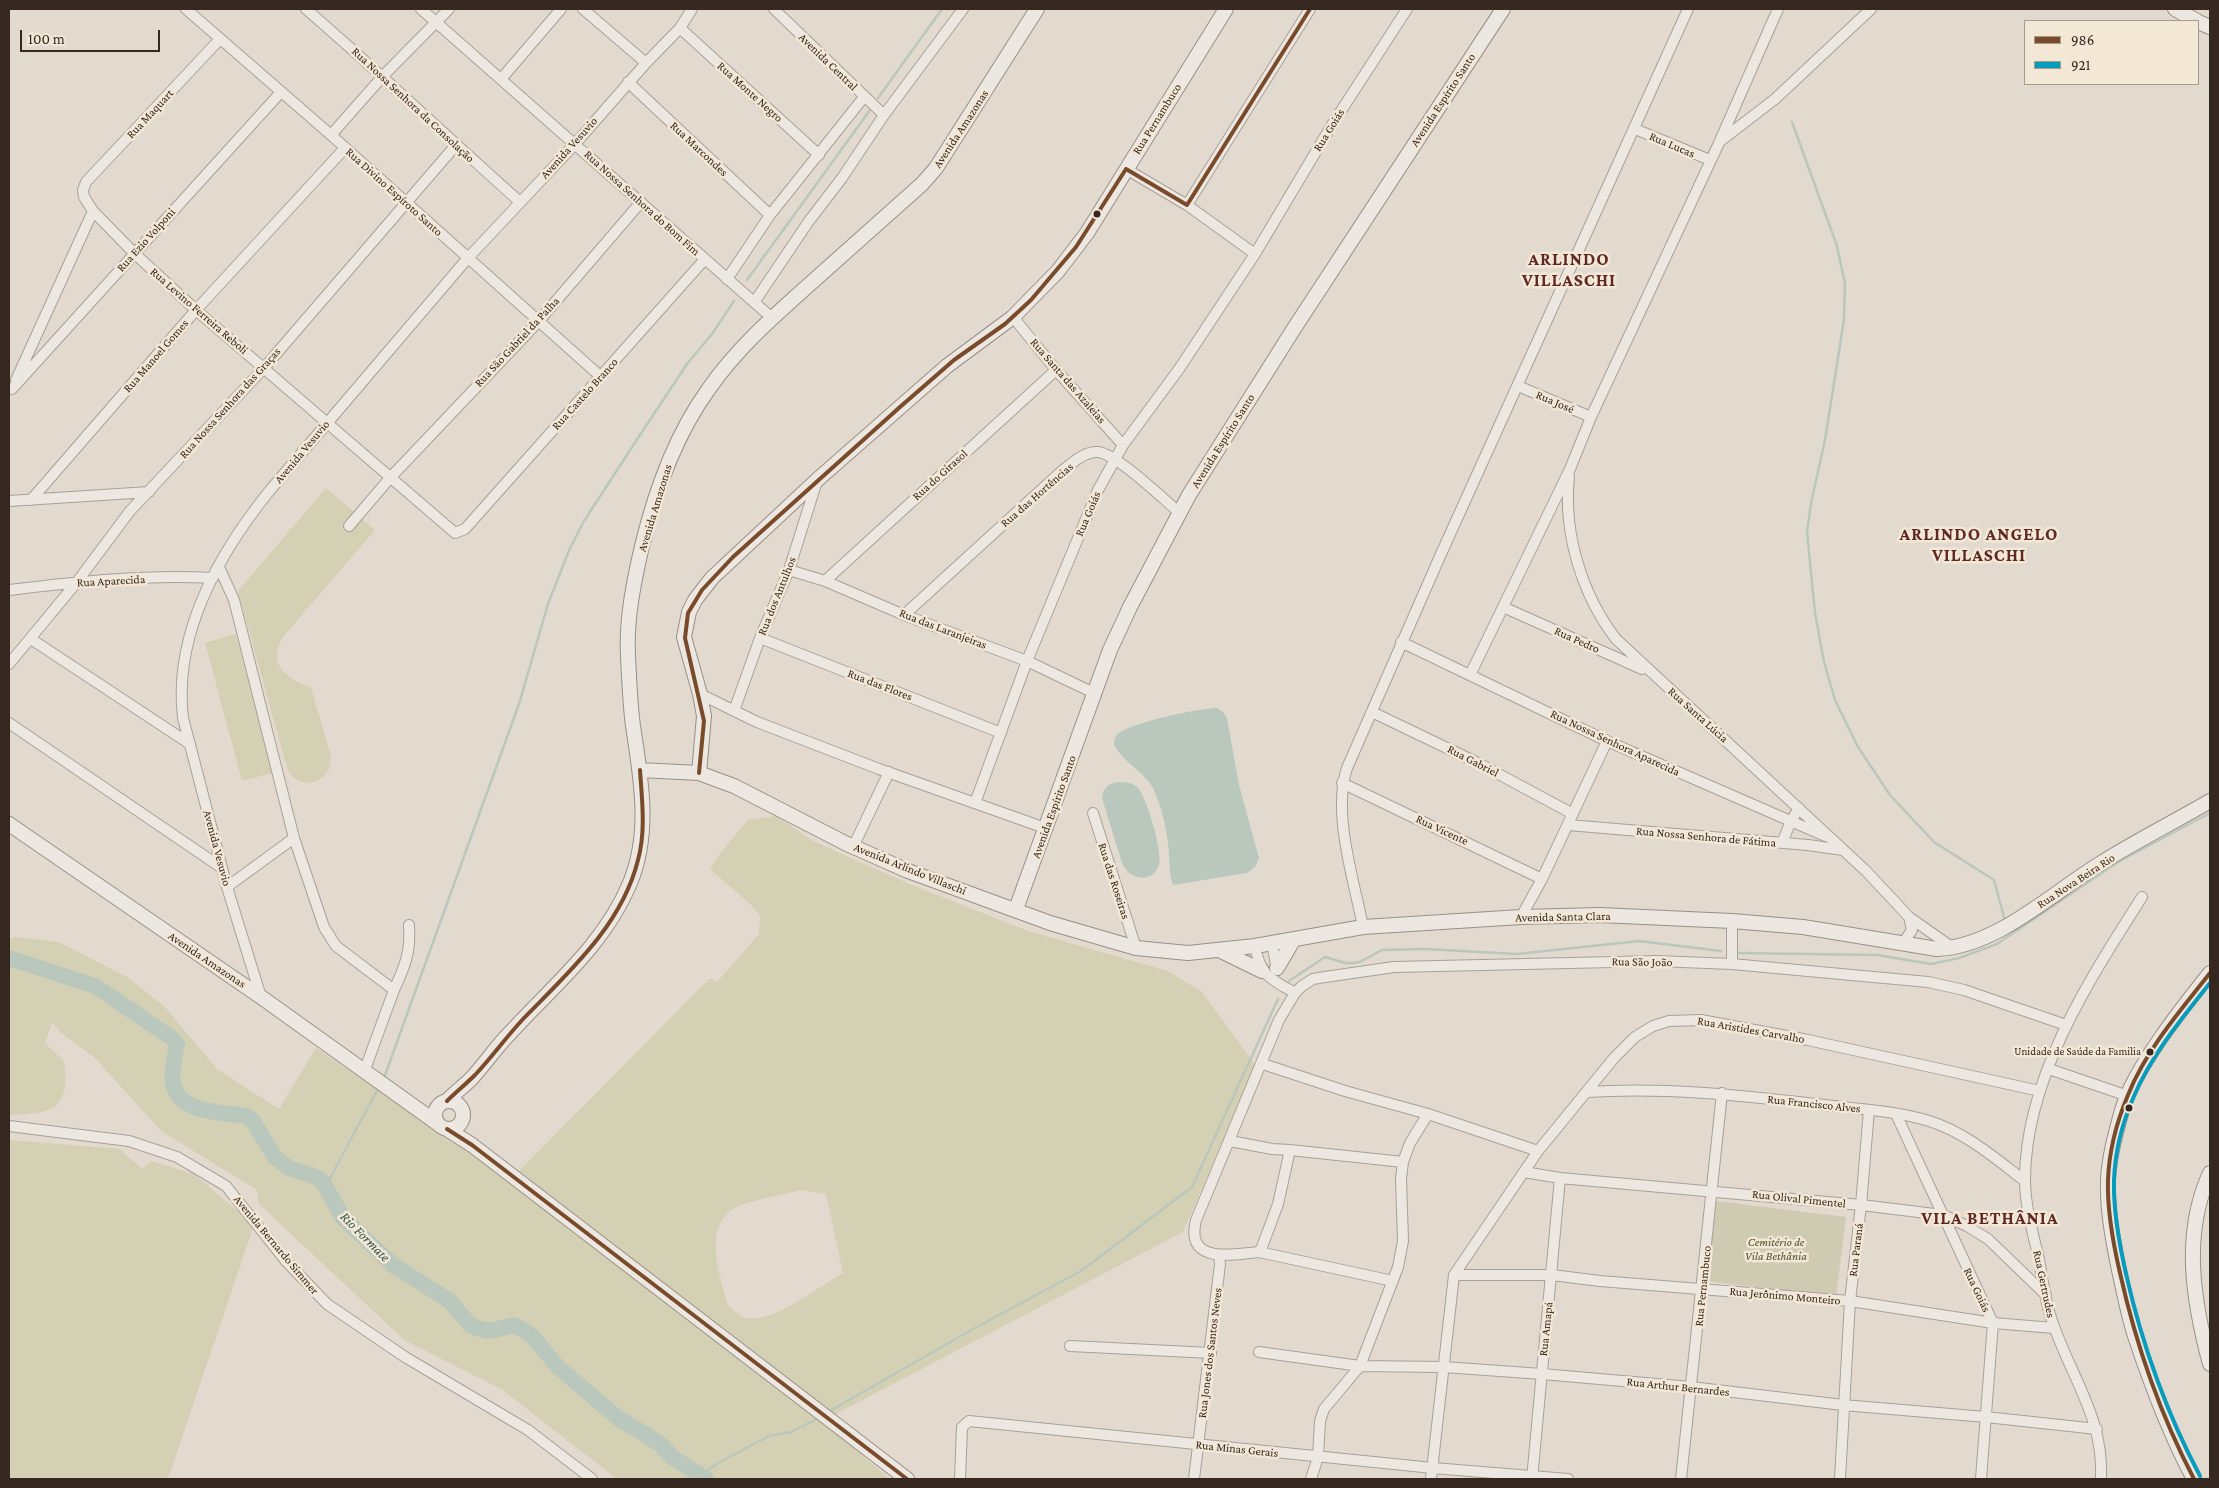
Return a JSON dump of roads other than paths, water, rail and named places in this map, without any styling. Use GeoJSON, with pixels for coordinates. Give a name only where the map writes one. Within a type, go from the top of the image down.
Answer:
{"type":"FeatureCollection","features":[{"type":"Feature","properties":{"kind":"street","name":"Rua Divino Espíroto Santo"},"geometry":{"type":"LineString","coordinates":[[186,9],[331,135],[600,376]]}},
{"type":"Feature","properties":{"kind":"street","name":"Rua Nossa Senhora da Consolação"},"geometry":{"type":"LineString","coordinates":[[306,9],[383,76],[520,202]]}},
{"type":"Feature","properties":{"kind":"street","name":"Rua Nossa Senhora do Bom Fim"},"geometry":{"type":"LineString","coordinates":[[422,9],[772,318]]}},
{"type":"Feature","properties":{"kind":"street"},"geometry":{"type":"LineString","coordinates":[[331,135],[383,76],[449,9]]}},
{"type":"Feature","properties":{"kind":"street"},"geometry":{"type":"LineString","coordinates":[[502,78],[561,9]]}},
{"type":"Feature","properties":{"kind":"street"},"geometry":{"type":"LineString","coordinates":[[583,9],[646,62]]}},
{"type":"Feature","properties":{"kind":"street","name":"Avenida Central"},"geometry":{"type":"LineString","coordinates":[[774,9],[884,115]]}},
{"type":"Feature","properties":{"kind":"street"},"geometry":{"type":"LineString","coordinates":[[755,301],[884,115],[963,9]]}},
{"type":"Feature","properties":{"kind":"street","name":"Avenida Amazonas"},"geometry":{"type":"LineString","coordinates":[[404,1098],[429,1103],[444,1102],[470,1081],[509,1034],[593,944],[618,908],[635,869],[642,841],[643,814],[640,770],[632,723],[627,643],[632,596],[648,523],[672,454],[706,392],[729,361],[772,318],[922,184],[936,168],[1037,9]]}},
{"type":"Feature","properties":{"kind":"street","name":"Rua Pernambuco"},"geometry":{"type":"LineString","coordinates":[[699,773],[704,724],[700,694],[684,637],[688,612],[695,600],[712,578],[817,480],[947,366],[1013,317],[1058,271],[1073,253],[1226,9]]}},
{"type":"Feature","properties":{"kind":"street"},"geometry":{"type":"LineString","coordinates":[[1187,205],[1310,9]]}},
{"type":"Feature","properties":{"kind":"street","name":"Rua Goiás"},"geometry":{"type":"LineString","coordinates":[[975,803],[1027,661],[1098,490],[1124,445],[1179,369],[1255,254],[1330,128],[1406,9]]}},
{"type":"Feature","properties":{"kind":"street","name":"Avenida Espírito Santo"},"geometry":{"type":"LineString","coordinates":[[1016,909],[1030,875],[1094,693],[1130,607],[1180,513],[1295,327],[1503,9]]}},
{"type":"Feature","properties":{"kind":"street"},"geometry":{"type":"LineString","coordinates":[[1363,927],[1343,825],[1341,805],[1342,783],[1401,642],[1688,9]]}},
{"type":"Feature","properties":{"kind":"street"},"geometry":{"type":"LineString","coordinates":[[1470,675],[1570,469],[1778,9]]}},
{"type":"Feature","properties":{"kind":"street"},"geometry":{"type":"LineString","coordinates":[[1862,19],[1867,9]]}},
{"type":"Feature","properties":{"kind":"street"},"geometry":{"type":"LineString","coordinates":[[1718,143],[1775,99],[1871,9]]}},
{"type":"Feature","properties":{"kind":"street"},"geometry":{"type":"LineString","coordinates":[[2176,9],[2195,20]]}},
{"type":"Feature","properties":{"kind":"street","name":"Avenida Vesuvio"},"geometry":{"type":"LineString","coordinates":[[261,997],[227,887],[183,718],[180,694],[184,663],[198,606],[252,512],[468,259],[575,144],[646,62],[680,28],[688,12]]}},
{"type":"Feature","properties":{"kind":"street","name":"Rua Monte Negro"},"geometry":{"type":"LineString","coordinates":[[680,28],[819,155]]}},
{"type":"Feature","properties":{"kind":"street","name":"Rua Maquart"},"geometry":{"type":"LineString","coordinates":[[83,190],[86,182],[220,39]]}},
{"type":"Feature","properties":{"kind":"street","name":"Rua Marcondes"},"geometry":{"type":"LineString","coordinates":[[628,82],[770,215]]}},
{"type":"Feature","properties":{"kind":"street","name":"Rua Ezio Volponi"},"geometry":{"type":"LineString","coordinates":[[10,392],[281,92]]}},
{"type":"Feature","properties":{"kind":"street"},"geometry":{"type":"LineString","coordinates":[[727,279],[770,215],[864,97]]}},
{"type":"Feature","properties":{"kind":"street","name":"Rua Lucas"},"geometry":{"type":"LineString","coordinates":[[1635,129],[1710,160]]}},
{"type":"Feature","properties":{"kind":"street","name":"Rua Nossa Senhora das Graças"},"geometry":{"type":"LineString","coordinates":[[9,664],[77,582],[130,511],[264,368],[456,145]]}},
{"type":"Feature","properties":{"kind":"street","name":"Rua Manoel Gomes"},"geometry":{"type":"LineString","coordinates":[[32,500],[196,310],[345,148]]}},
{"type":"Feature","properties":{"kind":"street"},"geometry":{"type":"LineString","coordinates":[[1126,169],[1187,205],[1255,254]]}},
{"type":"Feature","properties":{"kind":"street","name":"Rua Levino Ferreira Reboli"},"geometry":{"type":"LineString","coordinates":[[83,190],[84,197],[93,211],[134,253],[196,310],[452,531],[460,532],[465,529]]}},
{"type":"Feature","properties":{"kind":"street","name":"Rua São Gabriel da Palha"},"geometry":{"type":"LineString","coordinates":[[349,526],[390,478],[538,322],[641,202]]}},
{"type":"Feature","properties":{"kind":"street"},"geometry":{"type":"LineString","coordinates":[[10,392],[93,211]]}},
{"type":"Feature","properties":{"kind":"street","name":"Rua Castelo Branco"},"geometry":{"type":"LineString","coordinates":[[465,529],[705,259]]}},
{"type":"Feature","properties":{"kind":"street","name":"Rua Santa das Azaleias"},"geometry":{"type":"LineString","coordinates":[[1013,317],[1056,370],[1124,445]]}},
{"type":"Feature","properties":{"kind":"street","name":"Rua do Girasol"},"geometry":{"type":"LineString","coordinates":[[825,581],[1056,370]]}},
{"type":"Feature","properties":{"kind":"street","name":"Rua José"},"geometry":{"type":"LineString","coordinates":[[1518,386],[1592,417]]}},
{"type":"Feature","properties":{"kind":"street","name":"Rua das Hortências"},"geometry":{"type":"LineString","coordinates":[[904,615],[1049,483],[1083,455],[1098,452],[1116,459],[1180,513]]}},
{"type":"Feature","properties":{"kind":"street","name":"Rua Santa Lúcia"},"geometry":{"type":"LineString","coordinates":[[1570,469],[1568,490],[1570,528],[1579,564],[1592,602],[1603,622],[1616,639],[1866,870],[1909,917],[1953,948]]}},
{"type":"Feature","properties":{"kind":"street","name":"Rua dos Antulhos"},"geometry":{"type":"LineString","coordinates":[[734,711],[760,638],[789,570],[817,480]]}},
{"type":"Feature","properties":{"kind":"street"},"geometry":{"type":"LineString","coordinates":[[9,501],[149,492]]}},
{"type":"Feature","properties":{"kind":"street"},"geometry":{"type":"LineString","coordinates":[[219,567],[234,600],[294,838],[324,927],[336,946],[394,990]]}},
{"type":"Feature","properties":{"kind":"street","name":"Rua das Laranjeiras"},"geometry":{"type":"LineString","coordinates":[[789,570],[825,581],[904,615],[1027,661],[1094,693]]}},
{"type":"Feature","properties":{"kind":"street","name":"Rua Aparecida"},"geometry":{"type":"LineString","coordinates":[[9,590],[77,582],[191,576],[213,578]]}},
{"type":"Feature","properties":{"kind":"street","name":"Rua Pedro"},"geometry":{"type":"LineString","coordinates":[[1503,606],[1652,674]]}},
{"type":"Feature","properties":{"kind":"street"},"geometry":{"type":"LineString","coordinates":[[31,638],[190,744]]}},
{"type":"Feature","properties":{"kind":"street","name":"Rua das Flores"},"geometry":{"type":"LineString","coordinates":[[760,638],[1001,733]]}},
{"type":"Feature","properties":{"kind":"street","name":"Rua Nossa Senhora Aparecida"},"geometry":{"type":"LineString","coordinates":[[1401,642],[1608,741],[1830,838]]}},
{"type":"Feature","properties":{"kind":"street"},"geometry":{"type":"LineString","coordinates":[[700,694],[757,722],[1045,828]]}},
{"type":"Feature","properties":{"kind":"street","name":"Rua Gabriel"},"geometry":{"type":"LineString","coordinates":[[1372,712],[1478,763],[1573,814]]}},
{"type":"Feature","properties":{"kind":"street"},"geometry":{"type":"LineString","coordinates":[[9,723],[222,868]]}},
{"type":"Feature","properties":{"kind":"street"},"geometry":{"type":"LineString","coordinates":[[1521,917],[1542,880],[1608,741]]}},
{"type":"Feature","properties":{"kind":"street","name":"Avenida Arlindo Villaschi"},"geometry":{"type":"LineString","coordinates":[[640,770],[699,773],[734,786],[854,847],[908,871],[1050,922],[1136,948],[1188,953]]}},
{"type":"Feature","properties":{"kind":"street"},"geometry":{"type":"LineString","coordinates":[[854,847],[889,772]]}},
{"type":"Feature","properties":{"kind":"street","name":"Rua Vicente"},"geometry":{"type":"LineString","coordinates":[[1342,783],[1542,880]]}},
{"type":"Feature","properties":{"kind":"street","name":"Rua Nova Beira Rio"},"geometry":{"type":"LineString","coordinates":[[1937,949],[1968,945],[1988,936],[2100,864],[2210,801]]}},
{"type":"Feature","properties":{"kind":"street"},"geometry":{"type":"LineString","coordinates":[[1782,843],[1791,821],[1800,808]]}},
{"type":"Feature","properties":{"kind":"street","name":"Rua das Roseiras"},"geometry":{"type":"LineString","coordinates":[[1093,813],[1136,948]]}},
{"type":"Feature","properties":{"kind":"street","name":"Avenida Amazonas"},"geometry":{"type":"LineString","coordinates":[[9,824],[261,997],[383,1086],[404,1098],[472,1145],[816,1409],[898,1475],[907,1479]]}},
{"type":"Feature","properties":{"kind":"street","name":"Rua Nossa Senhora de Fátima"},"geometry":{"type":"LineString","coordinates":[[1568,825],[1843,850]]}},
{"type":"Feature","properties":{"kind":"street"},"geometry":{"type":"LineString","coordinates":[[227,887],[294,838]]}},
{"type":"Feature","properties":{"kind":"street","name":"Rua Gertrudes"},"geometry":{"type":"LineString","coordinates":[[2101,1479],[2102,1462],[2097,1429],[2091,1409],[2054,1328],[2025,1182],[2029,1134],[2040,1091],[2066,1025],[2103,958],[2142,897]]}},
{"type":"Feature","properties":{"kind":"street","name":"Avenida Santa Clara"},"geometry":{"type":"LineString","coordinates":[[1188,953],[1255,946],[1363,927],[1521,917],[1600,915],[1732,921],[1803,927],[1937,949]]}},
{"type":"Feature","properties":{"kind":"street"},"geometry":{"type":"LineString","coordinates":[[1903,943],[1912,930],[1909,917]]}},
{"type":"Feature","properties":{"kind":"street"},"geometry":{"type":"LineString","coordinates":[[1732,921],[1732,964]]}},
{"type":"Feature","properties":{"kind":"street"},"geometry":{"type":"LineString","coordinates":[[364,1072],[409,955],[409,925]]}},
{"type":"Feature","properties":{"kind":"street"},"geometry":{"type":"LineString","coordinates":[[1277,974],[1294,939]]}},
{"type":"Feature","properties":{"kind":"street"},"geometry":{"type":"LineString","coordinates":[[1272,943],[1277,974]]}},
{"type":"Feature","properties":{"kind":"street"},"geometry":{"type":"LineString","coordinates":[[1255,946],[1262,971]]}},
{"type":"Feature","properties":{"kind":"street"},"geometry":{"type":"LineString","coordinates":[[1218,950],[1262,971],[1277,974],[1296,993]]}},
{"type":"Feature","properties":{"kind":"street","name":"Rua São João"},"geometry":{"type":"LineString","coordinates":[[1219,1256],[1208,1253],[1199,1246],[1194,1229],[1280,1020],[1296,993],[1313,979],[1394,967],[1613,960],[1732,964],[1928,982],[1964,990],[2066,1025]]}},
{"type":"Feature","properties":{"kind":"street"},"geometry":{"type":"LineString","coordinates":[[2191,1478],[2135,1336],[2115,1250],[2108,1197],[2108,1178],[2123,1109],[2128,1096],[2153,1052],[2186,1003],[2210,973]]}},
{"type":"Feature","properties":{"kind":"street","name":"Rua Aristides Carvalho"},"geometry":{"type":"LineString","coordinates":[[1454,1275],[1538,1151],[1614,1058],[1635,1037],[1653,1026],[1684,1019],[1701,1020],[1808,1040],[2040,1091]]}},
{"type":"Feature","properties":{"kind":"street"},"geometry":{"type":"LineString","coordinates":[[1263,1064],[1345,1091],[1428,1114],[1538,1151]]}},
{"type":"Feature","properties":{"kind":"street"},"geometry":{"type":"LineString","coordinates":[[2049,1069],[2128,1096]]}},
{"type":"Feature","properties":{"kind":"street","name":"Avenida Amazonas"},"geometry":{"type":"LineString","coordinates":[[461,1115],[462,1100],[470,1081]]}},
{"type":"Feature","properties":{"kind":"street","name":"Rua Francisco Alves"},"geometry":{"type":"LineString","coordinates":[[1586,1092],[1640,1090],[1722,1093],[1896,1114],[1930,1121],[1954,1132],[1986,1152],[2025,1182]]}},
{"type":"Feature","properties":{"kind":"street","name":"Rua Pernambuco"},"geometry":{"type":"LineString","coordinates":[[1681,1479],[1703,1289],[1722,1093]]}},
{"type":"Feature","properties":{"kind":"street"},"geometry":{"type":"LineString","coordinates":[[461,1115],[455,1128],[442,1126],[435,1112],[444,1102],[455,1102],[461,1115],[472,1145]]}},
{"type":"Feature","properties":{"kind":"street","name":"Rua Paraná"},"geometry":{"type":"LineString","coordinates":[[1840,1479],[1850,1301],[1861,1205],[1868,1110]]}},
{"type":"Feature","properties":{"kind":"street"},"geometry":{"type":"LineString","coordinates":[[1311,1479],[1318,1457],[1320,1421],[1324,1409],[1360,1366],[1394,1282],[1403,1242],[1401,1179],[1403,1162],[1410,1143],[1428,1114]]}},
{"type":"Feature","properties":{"kind":"street","name":"Rua Goiás"},"geometry":{"type":"LineString","coordinates":[[1896,1114],[1993,1323],[1981,1479]]}},
{"type":"Feature","properties":{"kind":"street","name":"Avenida Bernardo Simmer"},"geometry":{"type":"LineString","coordinates":[[9,1126],[129,1141],[177,1157],[226,1186],[285,1260],[327,1304],[405,1357],[528,1430],[592,1479]]}},
{"type":"Feature","properties":{"kind":"street"},"geometry":{"type":"LineString","coordinates":[[1230,1141],[1272,1149],[1403,1162]]}},
{"type":"Feature","properties":{"kind":"street"},"geometry":{"type":"LineString","coordinates":[[1259,1252],[1278,1204],[1290,1150]]}},
{"type":"Feature","properties":{"kind":"street","name":"Rua Olival Pimentel"},"geometry":{"type":"LineString","coordinates":[[1524,1172],[1560,1178],[1861,1205],[1943,1215],[1967,1226],[1988,1239],[2046,1295]]}},
{"type":"Feature","properties":{"kind":"street"},"geometry":{"type":"LineString","coordinates":[[2210,1173],[2196,1214],[2192,1252],[2193,1276],[2210,1364]]}},
{"type":"Feature","properties":{"kind":"street","name":"Rua Amapá"},"geometry":{"type":"LineString","coordinates":[[1532,1478],[1560,1178]]}},
{"type":"Feature","properties":{"kind":"street"},"geometry":{"type":"LineString","coordinates":[[1219,1256],[1259,1252],[1394,1282]]}},
{"type":"Feature","properties":{"kind":"street","name":"Rua Jones dos Santos Neves"},"geometry":{"type":"LineString","coordinates":[[1194,1479],[1211,1353],[1220,1264],[1219,1256]]}},
{"type":"Feature","properties":{"kind":"street"},"geometry":{"type":"LineString","coordinates":[[1431,1479],[1454,1275]]}},
{"type":"Feature","properties":{"kind":"street","name":"Rua Jerônimo Monteiro"},"geometry":{"type":"LineString","coordinates":[[1454,1275],[1552,1275],[1600,1281],[1850,1301],[1993,1323],[2054,1328]]}},
{"type":"Feature","properties":{"kind":"street"},"geometry":{"type":"LineString","coordinates":[[1070,1346],[1211,1353]]}},
{"type":"Feature","properties":{"kind":"street","name":"Rua Arthur Bernardes"},"geometry":{"type":"LineString","coordinates":[[1259,1352],[1360,1366],[1444,1367],[1542,1374],[1691,1387],[1843,1405],[1986,1417],[2097,1429]]}},
{"type":"Feature","properties":{"kind":"street","name":"Rua Minas Gerais"},"geometry":{"type":"LineString","coordinates":[[960,1479],[962,1427],[969,1421],[1532,1478],[1568,1479]]}},
{"type":"Feature","properties":{"kind":"waterway"},"geometry":{"type":"LineString","coordinates":[[878,98],[942,9]]}},
{"type":"Feature","properties":{"kind":"waterway"},"geometry":{"type":"LineString","coordinates":[[747,280],[870,110]]}},
{"type":"Feature","properties":{"kind":"waterway"},"geometry":{"type":"LineString","coordinates":[[1792,122],[1837,246],[1845,284],[1844,319],[1825,440],[1811,503],[1807,532],[1815,613],[1824,662],[1835,700],[1858,747],[1890,795],[1934,842],[1994,880],[2005,921]]}},
{"type":"Feature","properties":{"kind":"waterway"},"geometry":{"type":"LineString","coordinates":[[384,1078],[519,704],[548,604],[570,548],[584,521],[687,364],[712,334],[734,301]]}},
{"type":"Feature","properties":{"kind":"waterway"},"geometry":{"type":"LineString","coordinates":[[1737,953],[1877,955],[1931,964],[1959,958],[1997,944],[2118,862],[2210,813]]}},
{"type":"Feature","properties":{"kind":"waterway"},"geometry":{"type":"LineString","coordinates":[[1289,981],[1325,957],[1345,963],[1353,963],[1360,962],[1382,950],[1426,949],[1517,954],[1639,941],[1721,951]]}},
{"type":"Feature","properties":{"kind":"waterway","name":"Rio Formate"},"geometry":{"type":"LineString","coordinates":[[9,958],[95,986],[173,1039],[177,1044],[173,1068],[173,1083],[177,1093],[184,1101],[203,1110],[246,1116],[252,1120],[275,1157],[289,1168],[314,1176],[323,1182],[343,1218],[394,1266],[450,1301],[470,1325],[476,1328],[489,1331],[514,1325],[523,1330],[533,1337],[558,1367],[619,1419],[661,1445],[672,1457],[706,1479]]}},
{"type":"Feature","properties":{"kind":"waterway"},"geometry":{"type":"LineString","coordinates":[[828,1412],[973,1329],[1081,1271],[1192,1187],[1278,999]]}},
{"type":"Feature","properties":{"kind":"waterway"},"geometry":{"type":"LineString","coordinates":[[323,1183],[329,1180],[379,1087]]}},
{"type":"Feature","properties":{"kind":"waterway"},"geometry":{"type":"LineString","coordinates":[[699,1476],[718,1463],[769,1436],[791,1432],[819,1418]]}},
{"type":"Feature","properties":{"kind":"place","name":"Unidade de Saúde da Familia"},"geometry":{"type":"Point","coordinates":[2150,1052]}},
{"type":"Feature","properties":{"kind":"district","name":"ARLINDO VILLASCHI"},"geometry":{"type":"Point","coordinates":[1569,269]}},
{"type":"Feature","properties":{"kind":"district","name":"ARLINDO ANGELO VILLASCHI"},"geometry":{"type":"Point","coordinates":[1979,544]}},
{"type":"Feature","properties":{"kind":"district","name":"VILA BETHÂNIA"},"geometry":{"type":"Point","coordinates":[1990,1218]}},
{"type":"Feature","properties":{"kind":"park label","name":"Cemitério de Vila Bethânia"},"geometry":{"type":"Point","coordinates":[1776,1249]}}]}
